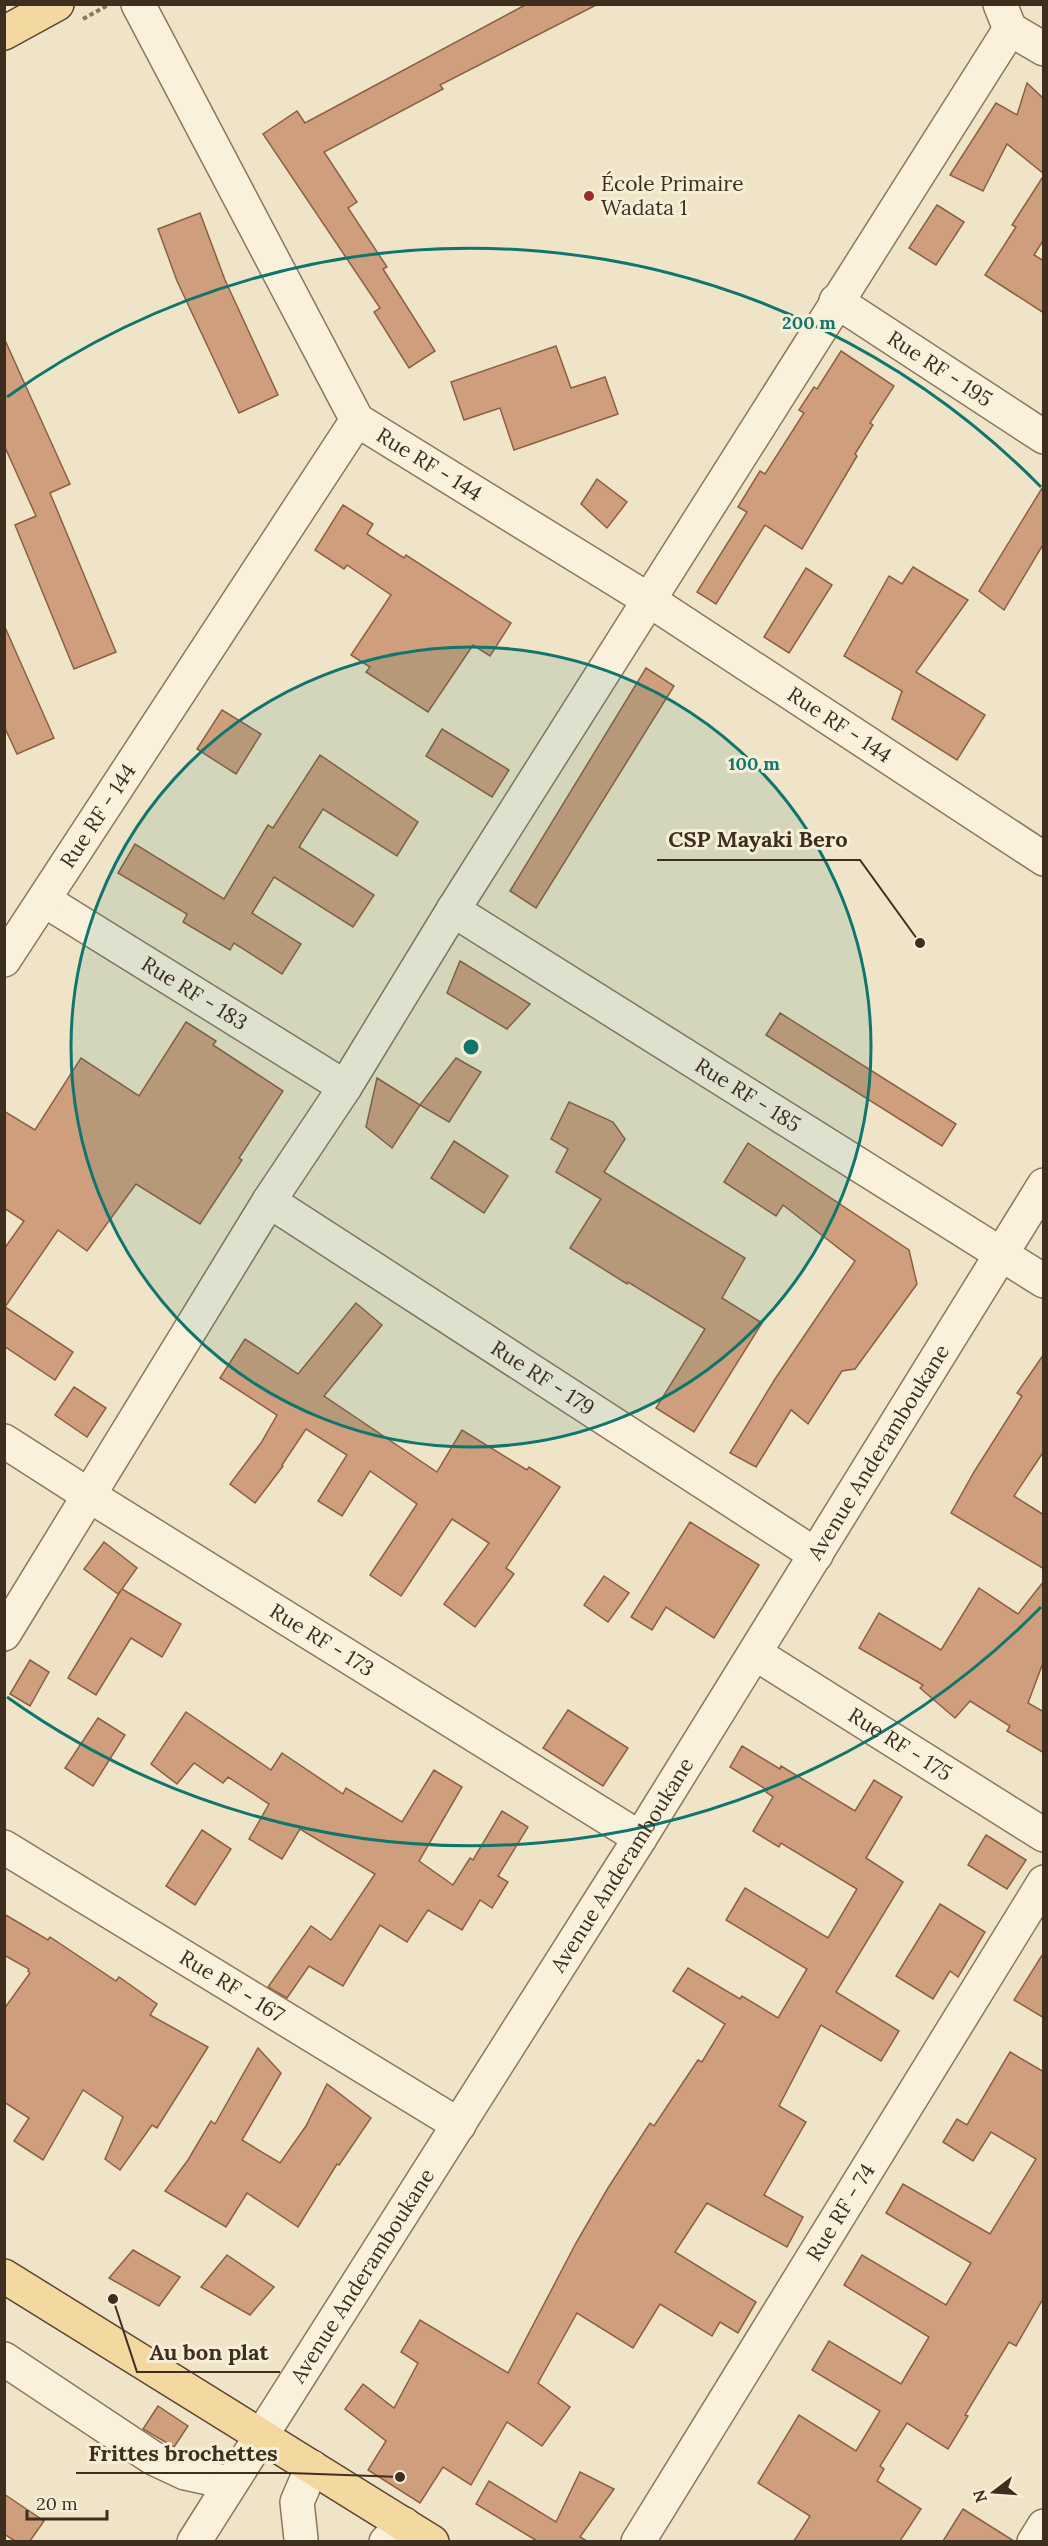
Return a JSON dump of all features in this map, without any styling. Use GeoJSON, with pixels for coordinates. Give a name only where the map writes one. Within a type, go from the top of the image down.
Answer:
{"type":"FeatureCollection","features":[{"type":"Feature","properties":{"kind":"main road"},"geometry":{"type":"LineString","coordinates":[[4,33],[57,4]]}},
{"type":"Feature","properties":{"kind":"main road"},"geometry":{"type":"LineString","coordinates":[[4,2276],[312,2467],[395,2533],[432,2541]]}},
{"type":"Feature","properties":{"kind":"street"},"geometry":{"type":"LineString","coordinates":[[138,4],[357,420]]}},
{"type":"Feature","properties":{"kind":"street"},"geometry":{"type":"LineString","coordinates":[[4,1634],[270,1201],[345,1087],[453,910],[836,301],[1005,17],[1044,50]]}},
{"type":"Feature","properties":{"kind":"street","name":"Rue RF - 195"},"geometry":{"type":"LineString","coordinates":[[836,301],[1044,436]]}},
{"type":"Feature","properties":{"kind":"street","name":"Rue RF - 144"},"geometry":{"type":"LineString","coordinates":[[4,960],[357,420],[649,600],[1044,859]]}},
{"type":"Feature","properties":{"kind":"street","name":"Rue RF - 183"},"geometry":{"type":"LineString","coordinates":[[44,900],[345,1087]]}},
{"type":"Feature","properties":{"kind":"street","name":"Rue RF - 185"},"geometry":{"type":"LineString","coordinates":[[453,910],[1044,1281]]}},
{"type":"Feature","properties":{"kind":"street","name":"Avenue Anderamboukane"},"geometry":{"type":"LineString","coordinates":[[194,2541],[756,1654],[1044,1185]]}},
{"type":"Feature","properties":{"kind":"street","name":"Rue RF - 179"},"geometry":{"type":"LineString","coordinates":[[270,1201],[816,1555]]}},
{"type":"Feature","properties":{"kind":"street","name":"Rue RF - 173"},"geometry":{"type":"LineString","coordinates":[[4,1441],[640,1838]]}},
{"type":"Feature","properties":{"kind":"street","name":"Rue RF - 175"},"geometry":{"type":"LineString","coordinates":[[756,1654],[1044,1834]]}},
{"type":"Feature","properties":{"kind":"street","name":"Rue RF - 167"},"geometry":{"type":"LineString","coordinates":[[4,1847],[459,2125]]}},
{"type":"Feature","properties":{"kind":"street","name":"Rue RF - 74"},"geometry":{"type":"LineString","coordinates":[[638,2541],[1044,1882]]}},
{"type":"Feature","properties":{"kind":"street"},"geometry":{"type":"LineString","coordinates":[[4,2360],[153,2458],[185,2473],[230,2483]]}},
{"type":"Feature","properties":{"kind":"street"},"geometry":{"type":"LineString","coordinates":[[301,2539],[297,2502],[312,2467]]}},
{"type":"Feature","properties":{"kind":"street"},"geometry":{"type":"LineString","coordinates":[[1034,2541],[1044,2526]]}},
{"type":"Feature","properties":{"kind":"building"},"geometry":{"type":"Polygon","coordinates":[[[527,4],[598,4],[440,85],[443,89],[324,152],[357,202],[348,208],[387,267],[383,269],[435,351],[409,368],[374,312],[380,308],[263,134],[297,111],[305,123],[527,4]]]}},
{"type":"Feature","properties":{"kind":"building"},"geometry":{"type":"Polygon","coordinates":[[[1027,83],[1044,99],[1044,174],[1007,144],[983,191],[950,175],[996,103],[1017,115],[1027,83]]]}},
{"type":"Feature","properties":{"kind":"building"},"geometry":{"type":"Polygon","coordinates":[[[1044,175],[1044,239],[1034,255],[1044,261],[1044,313],[985,275],[1016,227],[1012,225],[1044,175]]]}},
{"type":"Feature","properties":{"kind":"building"},"geometry":{"type":"Polygon","coordinates":[[[937,205],[964,222],[936,265],[909,248],[937,205]]]}},
{"type":"Feature","properties":{"kind":"building"},"geometry":{"type":"Polygon","coordinates":[[[200,213],[225,280],[278,395],[239,413],[177,281],[158,229],[200,213]]]}},
{"type":"Feature","properties":{"kind":"building"},"geometry":{"type":"Polygon","coordinates":[[[4,338],[70,484],[50,493],[116,652],[74,669],[15,525],[36,516],[4,445],[4,338]]]}},
{"type":"Feature","properties":{"kind":"building"},"geometry":{"type":"Polygon","coordinates":[[[556,346],[571,388],[605,377],[618,414],[514,450],[500,408],[464,420],[451,382],[556,346]]]}},
{"type":"Feature","properties":{"kind":"building"},"geometry":{"type":"Polygon","coordinates":[[[841,351],[894,386],[870,423],[873,425],[855,454],[857,456],[802,549],[765,525],[716,604],[697,592],[747,512],[738,507],[760,471],[765,474],[804,413],[799,410],[814,387],[817,389],[841,351]]]}},
{"type":"Feature","properties":{"kind":"building"},"geometry":{"type":"Polygon","coordinates":[[[597,479],[627,502],[607,528],[581,504],[597,479]]]}},
{"type":"Feature","properties":{"kind":"building"},"geometry":{"type":"Polygon","coordinates":[[[1044,485],[1044,543],[1004,610],[979,591],[1044,485]]]}},
{"type":"Feature","properties":{"kind":"building"},"geometry":{"type":"Polygon","coordinates":[[[343,505],[373,524],[367,534],[404,558],[406,555],[511,623],[490,656],[473,645],[428,712],[366,672],[370,667],[351,655],[391,595],[347,565],[344,569],[315,550],[343,505]]]}},
{"type":"Feature","properties":{"kind":"building"},"geometry":{"type":"Polygon","coordinates":[[[913,567],[968,600],[916,672],[985,715],[957,760],[892,719],[902,691],[844,656],[889,576],[902,584],[913,567]]]}},
{"type":"Feature","properties":{"kind":"building"},"geometry":{"type":"Polygon","coordinates":[[[806,568],[832,585],[789,653],[764,637],[806,568]]]}},
{"type":"Feature","properties":{"kind":"building"},"geometry":{"type":"Polygon","coordinates":[[[4,625],[54,738],[17,754],[4,726],[4,625]]]}},
{"type":"Feature","properties":{"kind":"building"},"geometry":{"type":"Polygon","coordinates":[[[646,668],[674,686],[536,908],[510,891],[646,668]]]}},
{"type":"Feature","properties":{"kind":"building"},"geometry":{"type":"Polygon","coordinates":[[[222,710],[261,734],[236,774],[197,749],[222,710]]]}},
{"type":"Feature","properties":{"kind":"building"},"geometry":{"type":"Polygon","coordinates":[[[442,729],[509,770],[492,797],[426,756],[442,729]]]}},
{"type":"Feature","properties":{"kind":"building"},"geometry":{"type":"Polygon","coordinates":[[[320,755],[418,822],[397,856],[323,809],[299,847],[374,895],[353,927],[274,877],[252,913],[301,944],[282,974],[234,943],[230,950],[183,922],[187,914],[118,873],[135,844],[224,899],[268,825],[273,828],[320,755]]]}},
{"type":"Feature","properties":{"kind":"building"},"geometry":{"type":"Polygon","coordinates":[[[460,961],[530,1004],[507,1029],[447,993],[460,961]]]}},
{"type":"Feature","properties":{"kind":"building"},"geometry":{"type":"Polygon","coordinates":[[[780,1013],[956,1124],[942,1146],[766,1035],[780,1013]]]}},
{"type":"Feature","properties":{"kind":"building"},"geometry":{"type":"Polygon","coordinates":[[[186,1022],[216,1041],[213,1045],[283,1091],[239,1158],[242,1160],[200,1224],[136,1184],[87,1251],[58,1230],[5,1307],[73,1352],[55,1380],[4,1346],[4,1249],[24,1221],[4,1208],[4,1111],[35,1130],[81,1058],[139,1096],[186,1022]]]}},
{"type":"Feature","properties":{"kind":"building"},"geometry":{"type":"Polygon","coordinates":[[[456,1058],[481,1072],[449,1122],[420,1105],[456,1058]]]}},
{"type":"Feature","properties":{"kind":"building"},"geometry":{"type":"Polygon","coordinates":[[[377,1078],[420,1105],[392,1148],[366,1127],[377,1078]]]}},
{"type":"Feature","properties":{"kind":"building"},"geometry":{"type":"Polygon","coordinates":[[[569,1102],[613,1122],[625,1139],[604,1172],[745,1258],[722,1298],[762,1323],[694,1432],[656,1408],[705,1329],[570,1248],[601,1199],[556,1172],[568,1149],[551,1139],[569,1102]]]}},
{"type":"Feature","properties":{"kind":"building"},"geometry":{"type":"Polygon","coordinates":[[[454,1141],[508,1176],[484,1213],[431,1178],[454,1141]]]}},
{"type":"Feature","properties":{"kind":"building"},"geometry":{"type":"Polygon","coordinates":[[[748,1143],[909,1250],[917,1284],[855,1369],[842,1371],[808,1424],[791,1410],[756,1467],[730,1453],[775,1379],[855,1261],[783,1205],[776,1216],[724,1182],[748,1143]]]}},
{"type":"Feature","properties":{"kind":"building"},"geometry":{"type":"Polygon","coordinates":[[[356,1303],[382,1325],[324,1396],[437,1472],[462,1430],[527,1470],[529,1467],[560,1487],[506,1568],[514,1574],[475,1627],[444,1604],[489,1543],[452,1519],[401,1596],[370,1575],[417,1504],[370,1471],[342,1516],[318,1501],[347,1455],[306,1429],[283,1466],[255,1503],[230,1484],[261,1443],[277,1415],[220,1378],[245,1339],[298,1374],[356,1303]]]}},
{"type":"Feature","properties":{"kind":"building"},"geometry":{"type":"Polygon","coordinates":[[[1044,1354],[1044,1451],[1014,1496],[1044,1515],[1044,1569],[951,1513],[1022,1396],[1017,1393],[1044,1354]]]}},
{"type":"Feature","properties":{"kind":"building"},"geometry":{"type":"Polygon","coordinates":[[[74,1387],[106,1408],[87,1437],[55,1415],[74,1387]]]}},
{"type":"Feature","properties":{"kind":"building"},"geometry":{"type":"Polygon","coordinates":[[[690,1522],[759,1565],[714,1638],[666,1607],[652,1630],[631,1617],[690,1522]]]}},
{"type":"Feature","properties":{"kind":"building"},"geometry":{"type":"Polygon","coordinates":[[[104,1542],[137,1568],[122,1589],[181,1624],[162,1657],[131,1638],[96,1695],[68,1678],[121,1590],[118,1594],[84,1569],[104,1542]]]}},
{"type":"Feature","properties":{"kind":"building"},"geometry":{"type":"Polygon","coordinates":[[[604,1576],[629,1593],[608,1622],[584,1605],[604,1576]]]}},
{"type":"Feature","properties":{"kind":"building"},"geometry":{"type":"Polygon","coordinates":[[[1044,1581],[1044,1660],[1028,1703],[1044,1712],[1044,1753],[1007,1731],[1010,1726],[970,1701],[955,1718],[920,1688],[923,1685],[859,1648],[879,1613],[941,1650],[979,1588],[1018,1614],[1044,1581]]]}},
{"type":"Feature","properties":{"kind":"building"},"geometry":{"type":"Polygon","coordinates":[[[30,1660],[49,1672],[30,1706],[10,1694],[30,1660]]]}},
{"type":"Feature","properties":{"kind":"building"},"geometry":{"type":"Polygon","coordinates":[[[568,1710],[628,1748],[603,1786],[543,1748],[568,1710]]]}},
{"type":"Feature","properties":{"kind":"building"},"geometry":{"type":"Polygon","coordinates":[[[186,1712],[271,1770],[282,1753],[343,1794],[346,1788],[402,1822],[434,1770],[462,1787],[419,1861],[453,1885],[470,1858],[473,1860],[502,1811],[528,1827],[498,1876],[508,1882],[492,1908],[480,1900],[462,1930],[428,1910],[407,1942],[380,1925],[343,1986],[309,1966],[287,1998],[268,1987],[311,1926],[331,1940],[375,1874],[300,1829],[282,1859],[249,1839],[269,1804],[228,1777],[223,1783],[194,1763],[177,1784],[151,1764],[186,1712]]]}},
{"type":"Feature","properties":{"kind":"building"},"geometry":{"type":"Polygon","coordinates":[[[98,1718],[125,1735],[93,1786],[65,1768],[98,1718]]]}},
{"type":"Feature","properties":{"kind":"building"},"geometry":{"type":"Polygon","coordinates":[[[742,1746],[780,1769],[781,1766],[855,1811],[874,1780],[902,1797],[866,1858],[903,1882],[836,1992],[899,2031],[881,2061],[821,2025],[779,2106],[806,2122],[764,2195],[803,2217],[787,2247],[707,2203],[675,2252],[756,2302],[738,2333],[720,2322],[712,2336],[660,2304],[633,2348],[577,2313],[538,2383],[570,2407],[542,2446],[507,2422],[471,2485],[443,2467],[420,2503],[368,2470],[386,2441],[345,2409],[363,2384],[394,2408],[418,2363],[401,2352],[420,2320],[508,2373],[576,2243],[608,2188],[650,2123],[654,2126],[698,2060],[702,2062],[725,2024],[673,1991],[688,1968],[740,1999],[742,1996],[778,2018],[807,1969],[726,1920],[745,1888],[828,1938],[857,1889],[781,1843],[779,1847],[753,1831],[773,1797],[766,1792],[767,1790],[730,1767],[742,1746]]]}},
{"type":"Feature","properties":{"kind":"building"},"geometry":{"type":"Polygon","coordinates":[[[202,1830],[231,1849],[195,1905],[166,1886],[202,1830]]]}},
{"type":"Feature","properties":{"kind":"building"},"geometry":{"type":"Polygon","coordinates":[[[986,1835],[1026,1860],[1007,1889],[968,1865],[986,1835]]]}},
{"type":"Feature","properties":{"kind":"building"},"geometry":{"type":"Polygon","coordinates":[[[940,1904],[985,1932],[958,1977],[950,1971],[933,1999],[896,1976],[940,1904]]]}},
{"type":"Feature","properties":{"kind":"building"},"geometry":{"type":"Polygon","coordinates":[[[4,1914],[48,1940],[50,1937],[116,1981],[119,1977],[157,2004],[150,2015],[208,2047],[157,2128],[152,2125],[120,2170],[105,2159],[123,2117],[83,2090],[43,2160],[14,2141],[29,2118],[4,2102],[4,2009],[30,1973],[29,1969],[4,1955],[4,1914]]]}},
{"type":"Feature","properties":{"kind":"building"},"geometry":{"type":"Polygon","coordinates":[[[1044,1952],[1044,2018],[1014,2000],[1044,1952]]]}},
{"type":"Feature","properties":{"kind":"building"},"geometry":{"type":"Polygon","coordinates":[[[258,2048],[281,2073],[242,2140],[280,2163],[306,2126],[327,2084],[371,2118],[339,2165],[337,2164],[298,2227],[247,2193],[226,2227],[165,2191],[188,2160],[211,2121],[215,2124],[258,2048]]]}},
{"type":"Feature","properties":{"kind":"building"},"geometry":{"type":"Polygon","coordinates":[[[1010,2052],[1044,2072],[1044,2297],[1016,2346],[1009,2342],[965,2415],[968,2416],[948,2449],[907,2423],[880,2466],[884,2469],[877,2481],[921,2509],[900,2541],[794,2541],[810,2516],[758,2483],[799,2415],[856,2451],[880,2411],[812,2370],[829,2341],[901,2384],[929,2337],[844,2285],[862,2255],[946,2305],[971,2263],[886,2213],[903,2184],[990,2234],[1036,2159],[991,2132],[973,2161],[943,2142],[957,2119],[967,2125],[1010,2052]]]}},
{"type":"Feature","properties":{"kind":"building"},"geometry":{"type":"Polygon","coordinates":[[[133,2250],[180,2277],[159,2306],[109,2278],[133,2250]]]}},
{"type":"Feature","properties":{"kind":"building"},"geometry":{"type":"Polygon","coordinates":[[[227,2255],[274,2287],[250,2315],[201,2287],[227,2255]]]}},
{"type":"Feature","properties":{"kind":"building"},"geometry":{"type":"Polygon","coordinates":[[[158,2406],[188,2426],[174,2447],[143,2429],[158,2406]]]}},
{"type":"Feature","properties":{"kind":"building"},"geometry":{"type":"Polygon","coordinates":[[[580,2472],[614,2489],[580,2537],[587,2541],[537,2541],[476,2504],[489,2481],[556,2522],[580,2472]]]}},
{"type":"Feature","properties":{"kind":"building"},"geometry":{"type":"Polygon","coordinates":[[[4,2494],[44,2521],[30,2541],[15,2541],[4,2534],[4,2494]]]}},
{"type":"Feature","properties":{"kind":"building"},"geometry":{"type":"Polygon","coordinates":[[[963,2509],[1014,2541],[943,2541],[963,2509]]]}},
{"type":"Feature","properties":{"kind":"place","name":"École Primaire Wadata 1"},"geometry":{"type":"Point","coordinates":[589,196]}},
{"type":"Feature","properties":{"kind":"place","name":"CSP Mayaki Bero"},"geometry":{"type":"Point","coordinates":[920,943]}},
{"type":"Feature","properties":{"kind":"place","name":"Au bon plat"},"geometry":{"type":"Point","coordinates":[113,2299]}},
{"type":"Feature","properties":{"kind":"place","name":"Frittes brochettes"},"geometry":{"type":"Point","coordinates":[400,2477]}}]}
